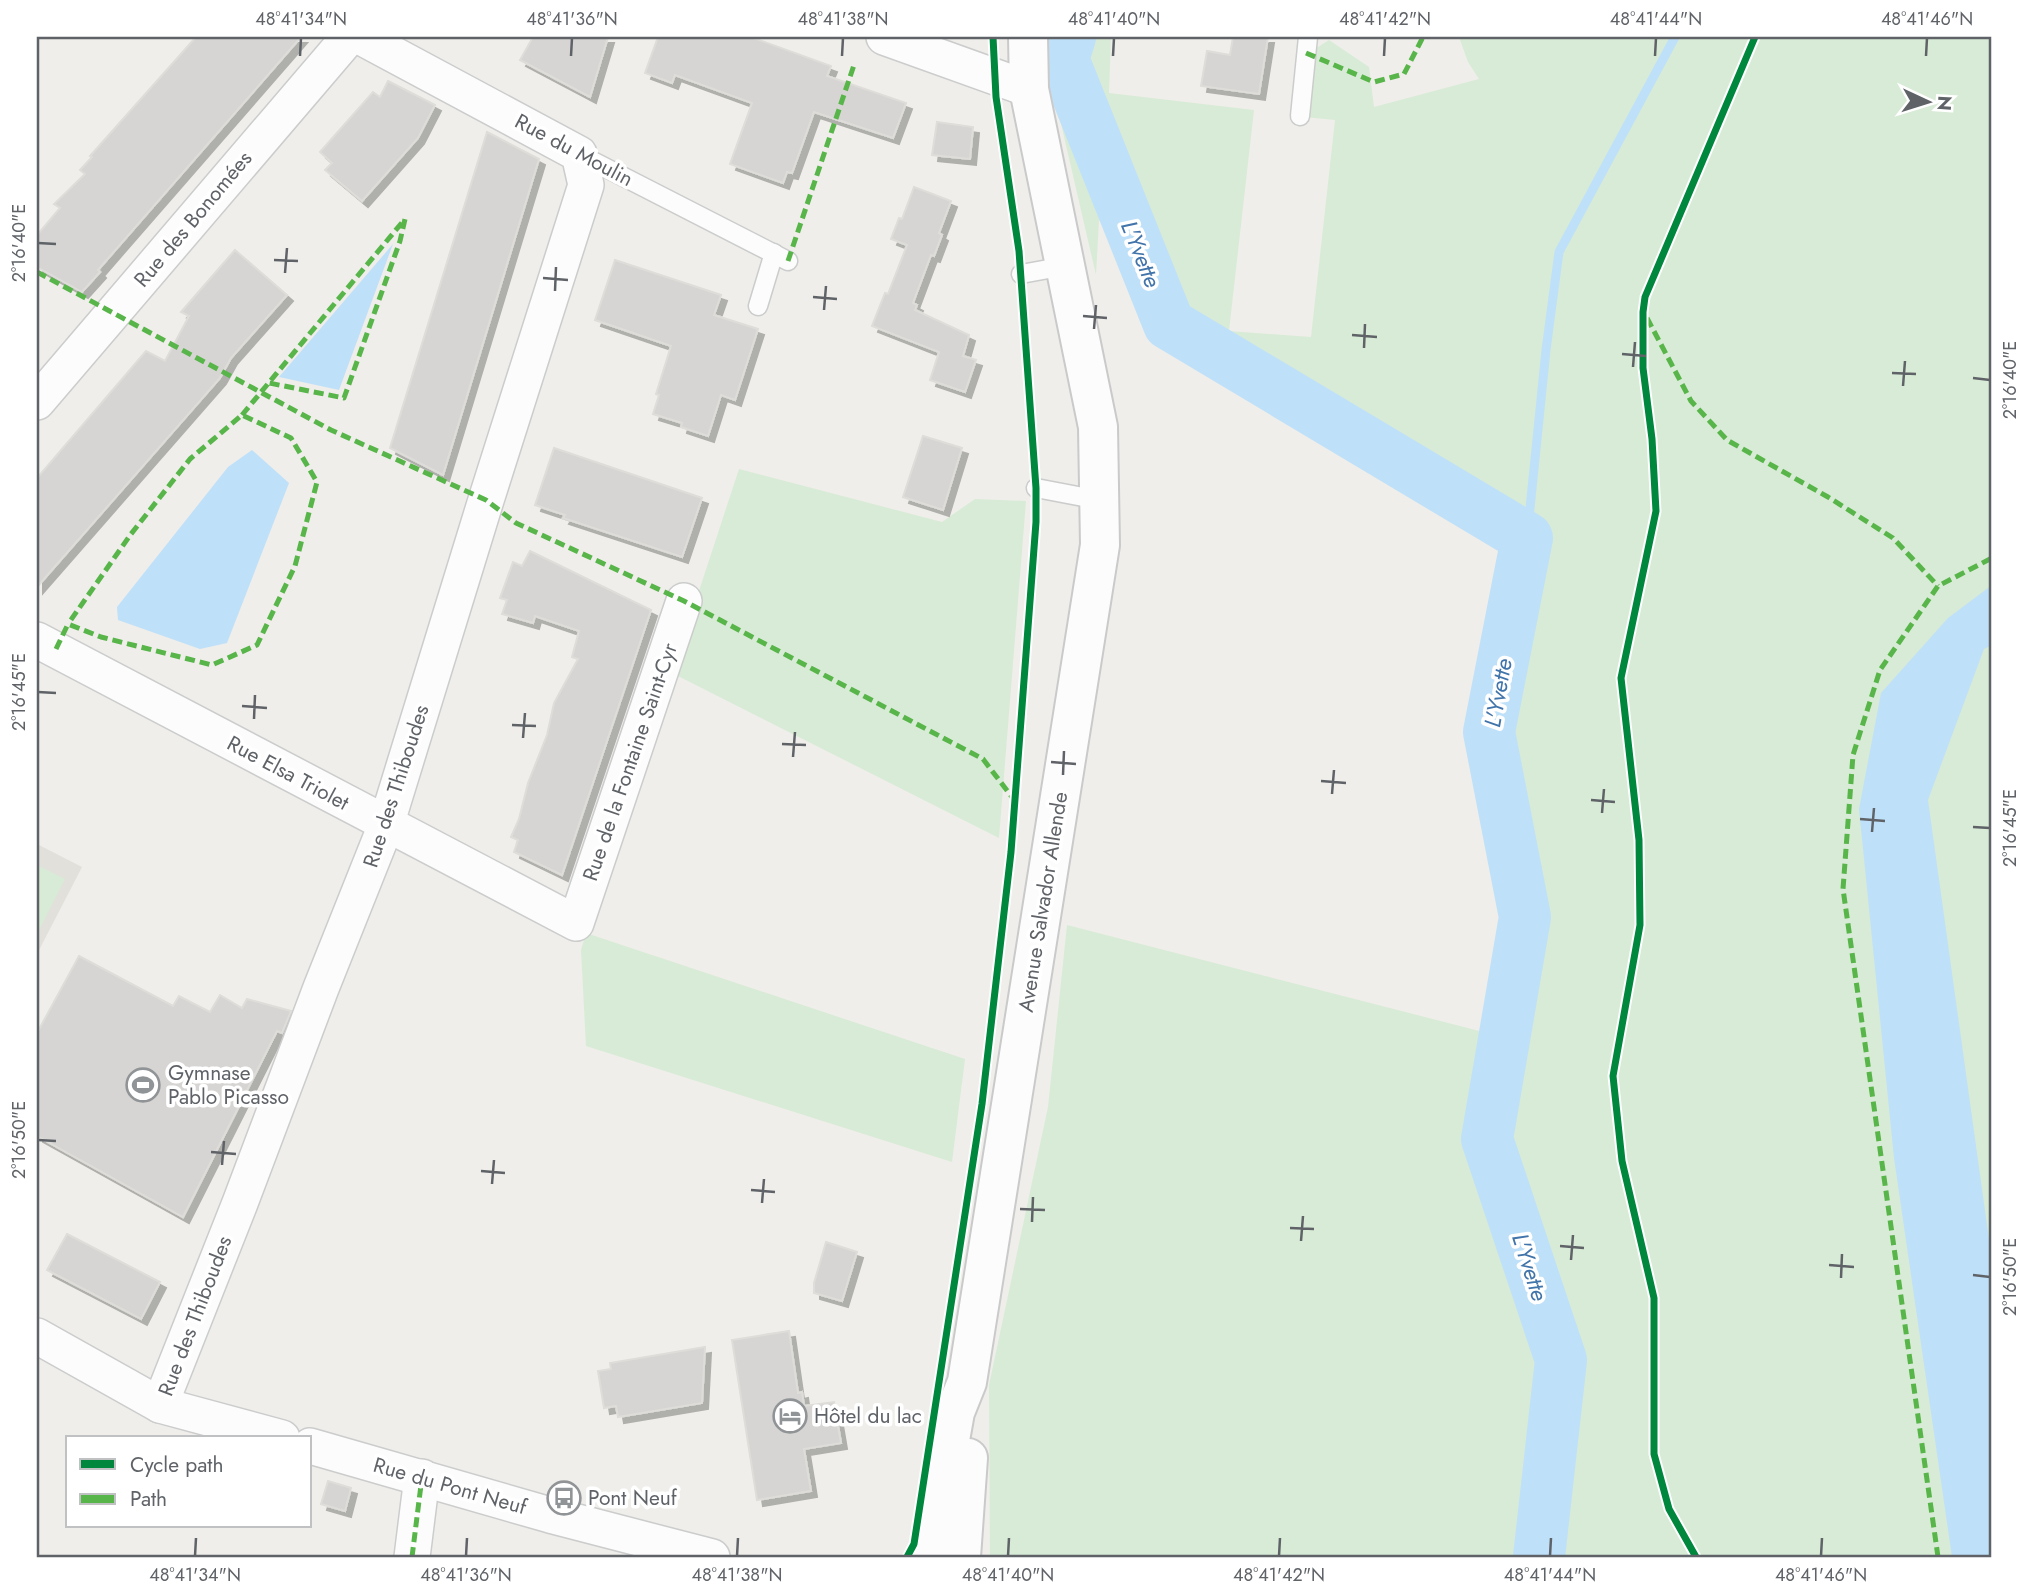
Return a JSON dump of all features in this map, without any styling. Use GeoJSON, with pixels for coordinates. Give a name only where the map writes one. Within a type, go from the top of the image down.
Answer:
{"type":"FeatureCollection","features":[{"type":"Feature","properties":{"kind":"main road","name":"Avenue Salvador Allende"},"geometry":{"type":"LineString","coordinates":[[929,1557],[955,1412],[967,1382],[1100,545],[1098,427],[1029,89],[1028,37]]}},
{"type":"Feature","properties":{"kind":"main road"},"geometry":{"type":"LineString","coordinates":[[961,1557],[971,1415],[967,1382]]}},
{"type":"Feature","properties":{"kind":"street","name":"Rue des Bonomées"},"geometry":{"type":"LineString","coordinates":[[37,402],[348,37]]}},
{"type":"Feature","properties":{"kind":"street","name":"Rue du Moulin"},"geometry":{"type":"LineString","coordinates":[[362,37],[579,154]]}},
{"type":"Feature","properties":{"kind":"street"},"geometry":{"type":"LineString","coordinates":[[884,37],[1029,89]]}},
{"type":"Feature","properties":{"kind":"street","name":"Rue des Thiboudes"},"geometry":{"type":"LineString","coordinates":[[160,1405],[386,825],[586,185],[579,154]]}},
{"type":"Feature","properties":{"kind":"street","name":"Rue de la Fontaine Saint-Cyr"},"geometry":{"type":"LineString","coordinates":[[576,923],[684,601]]}},
{"type":"Feature","properties":{"kind":"street","name":"Rue Elsa Triolet"},"geometry":{"type":"LineString","coordinates":[[37,640],[576,923]]}},
{"type":"Feature","properties":{"kind":"street"},"geometry":{"type":"LineString","coordinates":[[37,1336],[160,1405],[275,1436]]}},
{"type":"Feature","properties":{"kind":"street","name":"Rue du Pont Neuf"},"geometry":{"type":"LineString","coordinates":[[312,1447],[712,1557]]}},
{"type":"Feature","properties":{"kind":"street"},"geometry":{"type":"LineString","coordinates":[[412,1557],[422,1477]]}},
{"type":"Feature","properties":{"kind":"lane"},"geometry":{"type":"LineString","coordinates":[[1300,116],[1308,37]]}},
{"type":"Feature","properties":{"kind":"lane","name":"Rue du Moulin"},"geometry":{"type":"LineString","coordinates":[[579,154],[781,257],[758,306]]}},
{"type":"Feature","properties":{"kind":"lane"},"geometry":{"type":"LineString","coordinates":[[1021,274],[1065,266]]}},
{"type":"Feature","properties":{"kind":"lane"},"geometry":{"type":"LineString","coordinates":[[1036,488],[1099,500]]}},
{"type":"Feature","properties":{"kind":"shaded area"},"geometry":{"type":"Polygon","coordinates":[[[37,844],[82,867],[37,954],[37,844]]]}},
{"type":"Feature","properties":{"kind":"green space"},"geometry":{"type":"Polygon","coordinates":[[[1047,37],[1111,37],[1109,93],[1254,110],[1229,331],[1311,337],[1335,120],[1294,116],[1299,59],[1329,40],[1369,67],[1374,107],[1479,79],[1468,62],[1459,37],[1992,37],[1992,1557],[990,1557],[989,1385],[1048,1107],[1067,925],[1491,1034],[1513,922],[1474,735],[1514,546],[1367,464],[1286,408],[1201,355],[1099,220],[1096,275],[1047,63],[1047,37]]]}},
{"type":"Feature","properties":{"kind":"green space"},"geometry":{"type":"Polygon","coordinates":[[[739,469],[942,522],[975,499],[1026,501],[999,838],[672,673],[739,469]]]}},
{"type":"Feature","properties":{"kind":"green space"},"geometry":{"type":"Polygon","coordinates":[[[37,865],[65,879],[37,934],[37,865]]]}},
{"type":"Feature","properties":{"kind":"green space"},"geometry":{"type":"Polygon","coordinates":[[[586,933],[965,1059],[952,1162],[586,1046],[581,950],[586,933]]]}},
{"type":"Feature","properties":{"kind":"water"},"geometry":{"type":"Polygon","coordinates":[[[393,244],[339,390],[279,377],[393,244]]]}},
{"type":"Feature","properties":{"kind":"water"},"geometry":{"type":"Polygon","coordinates":[[[252,450],[289,483],[227,643],[200,649],[118,620],[117,607],[228,467],[252,450]]]}},
{"type":"Feature","properties":{"kind":"water"},"geometry":{"type":"Polygon","coordinates":[[[1992,585],[1992,645],[1984,649],[1928,800],[1992,1261],[1992,1557],[1952,1557],[1894,1158],[1859,809],[1881,693],[1948,618],[1992,585]]]}},
{"type":"Feature","properties":{"kind":"building"},"geometry":{"type":"Polygon","coordinates":[[[196,37],[301,37],[98,270],[100,272],[82,292],[37,267],[37,235],[60,208],[54,204],[85,174],[80,170],[92,157],[90,156],[196,37]]]}},
{"type":"Feature","properties":{"kind":"building"},"geometry":{"type":"Polygon","coordinates":[[[533,37],[608,37],[590,97],[520,60],[533,37]]]}},
{"type":"Feature","properties":{"kind":"building"},"geometry":{"type":"Polygon","coordinates":[[[658,37],[751,37],[831,66],[827,76],[906,103],[893,138],[814,112],[792,173],[787,172],[783,183],[730,164],[752,103],[675,75],[672,83],[645,73],[658,37]]]}},
{"type":"Feature","properties":{"kind":"building"},"geometry":{"type":"Polygon","coordinates":[[[1233,37],[1268,37],[1259,94],[1201,86],[1207,51],[1230,55],[1233,37]]]}},
{"type":"Feature","properties":{"kind":"building"},"geometry":{"type":"Polygon","coordinates":[[[388,81],[435,105],[418,138],[362,201],[325,170],[332,163],[320,152],[373,92],[380,97],[388,81]]]}},
{"type":"Feature","properties":{"kind":"building"},"geometry":{"type":"Polygon","coordinates":[[[937,122],[973,127],[970,159],[932,155],[937,122]]]}},
{"type":"Feature","properties":{"kind":"building"},"geometry":{"type":"Polygon","coordinates":[[[487,132],[539,159],[443,475],[390,448],[487,132]]]}},
{"type":"Feature","properties":{"kind":"building"},"geometry":{"type":"Polygon","coordinates":[[[914,187],[951,201],[939,233],[942,235],[934,256],[931,255],[913,303],[917,305],[915,310],[969,335],[963,356],[976,360],[965,392],[930,380],[939,352],[872,326],[907,245],[891,239],[914,187]]]}},
{"type":"Feature","properties":{"kind":"building"},"geometry":{"type":"Polygon","coordinates":[[[235,250],[287,295],[231,358],[220,378],[37,587],[37,478],[146,351],[165,361],[189,316],[181,312],[235,250]]]}},
{"type":"Feature","properties":{"kind":"building"},"geometry":{"type":"Polygon","coordinates":[[[615,260],[721,295],[714,315],[758,329],[735,400],[721,395],[708,436],[681,427],[682,423],[653,414],[659,395],[656,394],[671,346],[595,320],[615,260]]]}},
{"type":"Feature","properties":{"kind":"building"},"geometry":{"type":"Polygon","coordinates":[[[923,436],[962,448],[943,510],[903,497],[923,436]]]}},
{"type":"Feature","properties":{"kind":"building"},"geometry":{"type":"Polygon","coordinates":[[[554,448],[702,498],[682,557],[563,518],[565,515],[535,505],[554,448]]]}},
{"type":"Feature","properties":{"kind":"building"},"geometry":{"type":"Polygon","coordinates":[[[530,551],[651,610],[562,875],[514,852],[518,840],[511,837],[547,735],[554,703],[578,659],[572,657],[579,631],[535,616],[533,623],[502,614],[507,600],[500,598],[513,562],[522,566],[530,551]]]}},
{"type":"Feature","properties":{"kind":"building","name":"Gymnase Pablo Picasso"},"geometry":{"type":"Polygon","coordinates":[[[79,956],[173,1006],[179,996],[210,1012],[220,995],[242,1008],[247,999],[291,1011],[282,1033],[277,1031],[183,1217],[37,1136],[37,1033],[79,956]]]}},
{"type":"Feature","properties":{"kind":"building"},"geometry":{"type":"Polygon","coordinates":[[[67,1234],[160,1282],[141,1319],[47,1270],[67,1234]]]}},
{"type":"Feature","properties":{"kind":"building"},"geometry":{"type":"Polygon","coordinates":[[[826,1242],[857,1252],[842,1301],[814,1293],[814,1283],[826,1242]]]}},
{"type":"Feature","properties":{"kind":"building"},"geometry":{"type":"Polygon","coordinates":[[[789,1331],[798,1393],[802,1392],[804,1406],[834,1402],[841,1443],[804,1449],[811,1491],[757,1500],[732,1340],[789,1331]]]}},
{"type":"Feature","properties":{"kind":"building"},"geometry":{"type":"Polygon","coordinates":[[[705,1347],[702,1403],[618,1417],[616,1406],[604,1408],[598,1371],[611,1369],[610,1363],[705,1347]]]}},
{"type":"Feature","properties":{"kind":"building"},"geometry":{"type":"Polygon","coordinates":[[[328,1481],[351,1488],[345,1511],[321,1504],[328,1481]]]}},
{"type":"Feature","properties":{"kind":"waterway","name":"L'Yvette"},"geometry":{"type":"LineString","coordinates":[[1070,37],[1063,59],[1169,324],[1527,538],[1489,732],[1525,917],[1487,1139],[1561,1360],[1539,1557]]}},
{"type":"Feature","properties":{"kind":"waterway"},"geometry":{"type":"LineString","coordinates":[[1527,538],[1559,252],[1675,37]]}},
{"type":"Feature","properties":{"kind":"marked path"},"geometry":{"type":"LineString","coordinates":[[1306,53],[1374,82],[1404,74],[1423,37]]}},
{"type":"Feature","properties":{"kind":"marked path"},"geometry":{"type":"LineString","coordinates":[[788,261],[855,62]]}},
{"type":"Feature","properties":{"kind":"marked path"},"geometry":{"type":"LineString","coordinates":[[242,415],[405,219],[400,241],[344,398],[269,383]]}},
{"type":"Feature","properties":{"kind":"marked path"},"geometry":{"type":"LineString","coordinates":[[37,272],[331,430],[486,500],[516,523],[684,601],[983,759],[1015,801]]}},
{"type":"Feature","properties":{"kind":"marked path"},"geometry":{"type":"LineString","coordinates":[[1647,318],[1691,401],[1727,440],[1828,497],[1893,538],[1938,586]]}},
{"type":"Feature","properties":{"kind":"marked path"},"geometry":{"type":"LineString","coordinates":[[56,649],[68,624],[101,637],[212,665],[257,645],[295,566],[317,482],[291,438],[242,415],[190,459],[131,534],[68,624]]}},
{"type":"Feature","properties":{"kind":"marked path"},"geometry":{"type":"LineString","coordinates":[[1938,1557],[1843,889],[1853,755],[1880,670],[1938,586],[1992,558]]}},
{"type":"Feature","properties":{"kind":"marked path"},"geometry":{"type":"LineString","coordinates":[[412,1557],[422,1477]]}},
{"type":"Feature","properties":{"kind":"cycle path"},"geometry":{"type":"LineString","coordinates":[[907,1557],[914,1544],[982,1104],[1011,852],[1036,522],[1036,488],[1019,251],[996,97],[993,37]]}},
{"type":"Feature","properties":{"kind":"cycle path"},"geometry":{"type":"LineString","coordinates":[[1696,1557],[1669,1509],[1654,1454],[1654,1298],[1622,1161],[1613,1076],[1640,925],[1639,840],[1621,678],[1656,511],[1652,439],[1643,368],[1645,297],[1755,37]]}},
{"type":"Feature","properties":{"kind":"place","name":"Gymnase Pablo Picasso"},"geometry":{"type":"Point","coordinates":[143,1085]}},
{"type":"Feature","properties":{"kind":"place","name":"Hôtel du lac"},"geometry":{"type":"Point","coordinates":[790,1416]}},
{"type":"Feature","properties":{"kind":"place","name":"Pont Neuf"},"geometry":{"type":"Point","coordinates":[564,1498]}}]}
